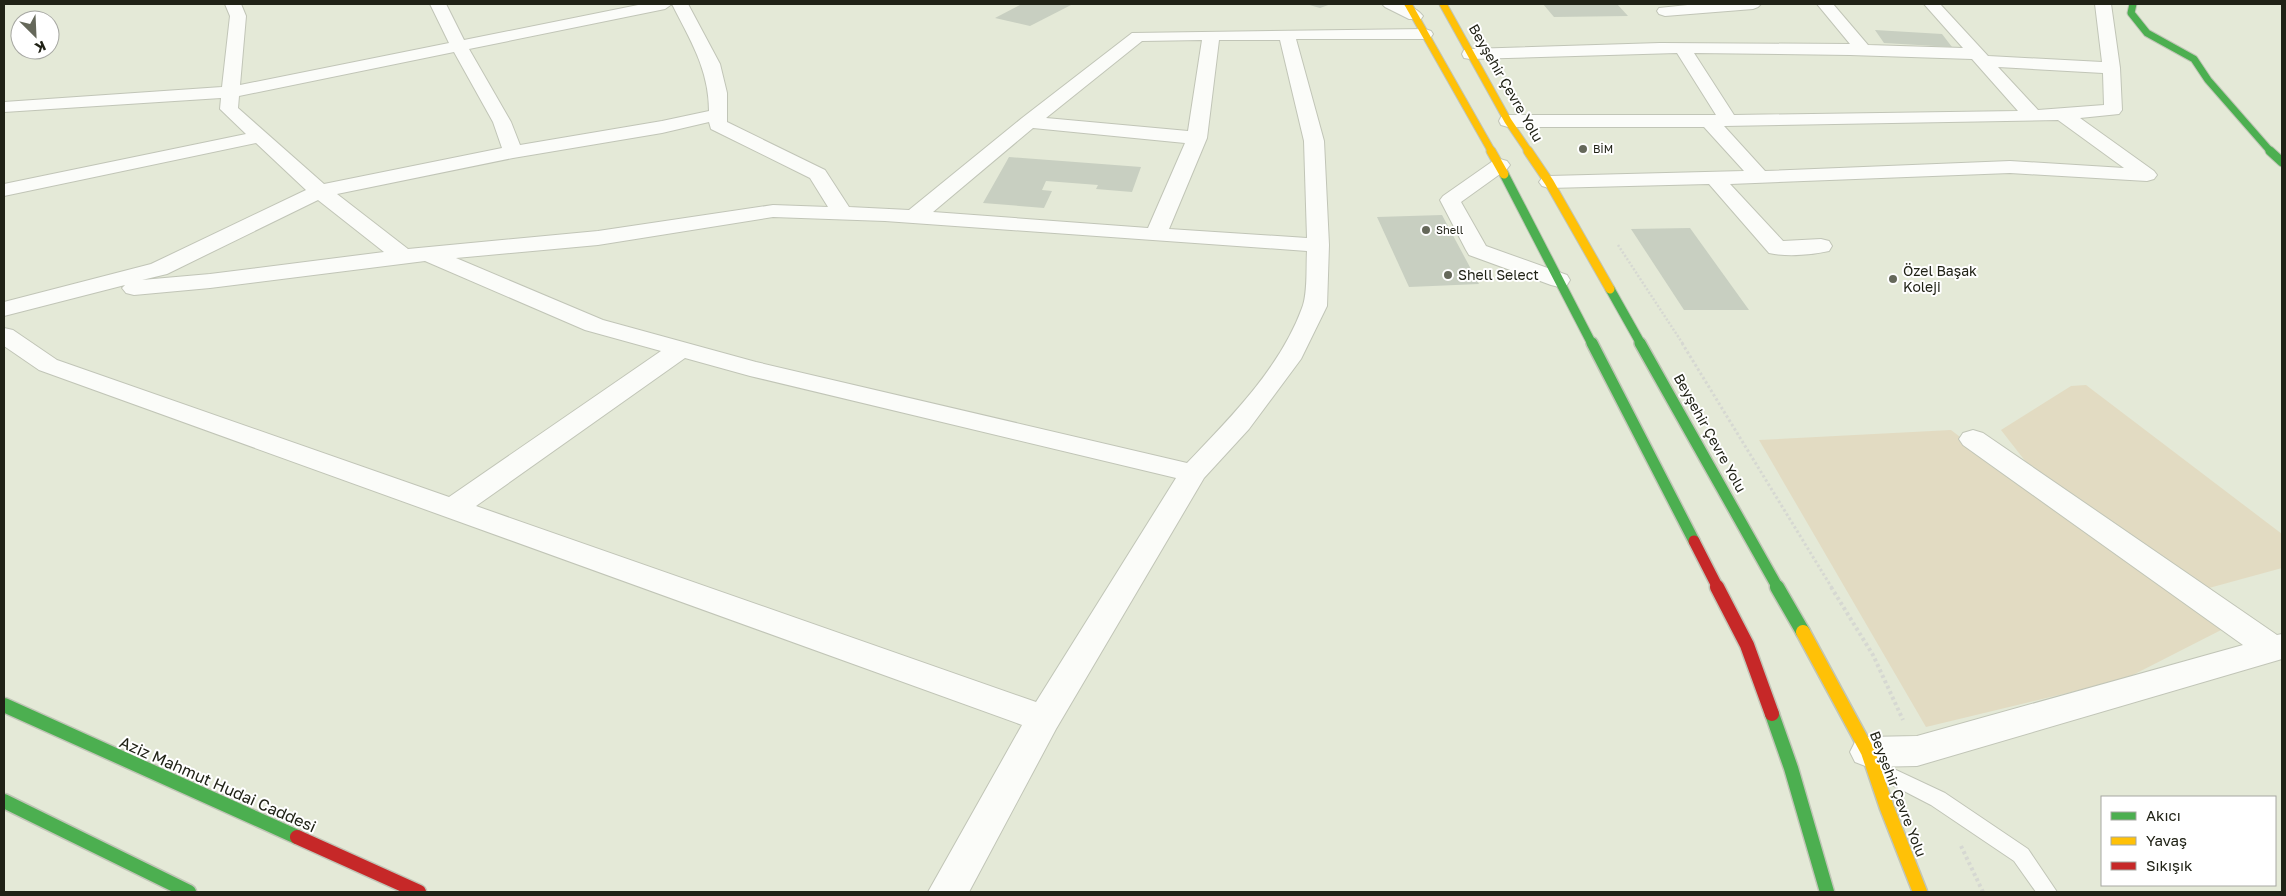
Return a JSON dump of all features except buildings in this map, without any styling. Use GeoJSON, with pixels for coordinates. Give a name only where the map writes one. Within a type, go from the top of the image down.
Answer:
{"type":"FeatureCollection","features":[{"type":"Feature","properties":{"kind":"main road","name":"Beyşehir Çevre Yolu"},"geometry":{"type":"LineString","coordinates":[[1444,4],[1470,54],[1508,120],[1549,182],[1762,557],[1871,760],[1920,892]]}},
{"type":"Feature","properties":{"kind":"main road"},"geometry":{"type":"LineString","coordinates":[[2133,4],[2131,13],[2148,33],[2194,59],[2208,80],[2252,132],[2282,162]]}},
{"type":"Feature","properties":{"kind":"main road"},"geometry":{"type":"LineString","coordinates":[[1412,10],[1500,165],[1747,645],[1791,768],[1827,892]]}},
{"type":"Feature","properties":{"kind":"main road","name":"Aziz Mahmut Hudai Caddesi"},"geometry":{"type":"LineString","coordinates":[[4,705],[419,892]]}},
{"type":"Feature","properties":{"kind":"main road"},"geometry":{"type":"LineString","coordinates":[[4,800],[189,892]]}},
{"type":"Feature","properties":{"kind":"street"},"geometry":{"type":"LineString","coordinates":[[233,4],[238,16],[229,109],[320,191],[416,255],[594,325],[760,370],[1193,473]]}},
{"type":"Feature","properties":{"kind":"street"},"geometry":{"type":"LineString","coordinates":[[438,4],[502,122],[513,152]]}},
{"type":"Feature","properties":{"kind":"street"},"geometry":{"type":"LineString","coordinates":[[4,107],[231,92],[665,4]]}},
{"type":"Feature","properties":{"kind":"street"},"geometry":{"type":"LineString","coordinates":[[680,4],[711,64],[718,94],[718,125],[818,174],[843,214]]}},
{"type":"Feature","properties":{"kind":"street"},"geometry":{"type":"LineString","coordinates":[[1390,4],[1412,10]]}},
{"type":"Feature","properties":{"kind":"street"},"geometry":{"type":"LineString","coordinates":[[1663,7],[1753,4]]}},
{"type":"Feature","properties":{"kind":"street"},"geometry":{"type":"LineString","coordinates":[[1825,4],[1862,49]]}},
{"type":"Feature","properties":{"kind":"street"},"geometry":{"type":"LineString","coordinates":[[1932,4],[2033,116]]}},
{"type":"Feature","properties":{"kind":"street"},"geometry":{"type":"LineString","coordinates":[[1508,120],[1718,121],[2033,116],[2113,110],[2111,68],[2103,4]]}},
{"type":"Feature","properties":{"kind":"street"},"geometry":{"type":"LineString","coordinates":[[1663,7],[1683,39],[1718,121],[1760,177]]}},
{"type":"Feature","properties":{"kind":"street"},"geometry":{"type":"LineString","coordinates":[[913,218],[1029,122],[1138,36],[1425,34]]}},
{"type":"Feature","properties":{"kind":"street"},"geometry":{"type":"LineString","coordinates":[[1156,235],[1197,138],[1211,35]]}},
{"type":"Feature","properties":{"kind":"street"},"geometry":{"type":"LineString","coordinates":[[948,892],[1044,718],[1193,473],[1240,422],[1292,354],[1315,306],[1318,244],[1314,141],[1287,35]]}},
{"type":"Feature","properties":{"kind":"street"},"geometry":{"type":"LineString","coordinates":[[1470,54],[1683,39],[1862,49],[2111,68]]}},
{"type":"Feature","properties":{"kind":"street"},"geometry":{"type":"LineString","coordinates":[[4,310],[158,269],[320,191],[513,152],[662,127],[718,114]]}},
{"type":"Feature","properties":{"kind":"street"},"geometry":{"type":"LineString","coordinates":[[1549,182],[1760,177],[2010,167],[2147,175],[2062,114]]}},
{"type":"Feature","properties":{"kind":"street"},"geometry":{"type":"LineString","coordinates":[[1029,122],[1197,138]]}},
{"type":"Feature","properties":{"kind":"street"},"geometry":{"type":"LineString","coordinates":[[4,190],[260,137]]}},
{"type":"Feature","properties":{"kind":"street"},"geometry":{"type":"LineString","coordinates":[[1500,165],[1450,200],[1477,250],[1559,280]]}},
{"type":"Feature","properties":{"kind":"street"},"geometry":{"type":"LineString","coordinates":[[1714,178],[1777,248],[1821,246]]}},
{"type":"Feature","properties":{"kind":"street"},"geometry":{"type":"LineString","coordinates":[[62,295],[210,281],[416,255],[598,238],[772,212],[913,218],[1318,244]]}},
{"type":"Feature","properties":{"kind":"street"},"geometry":{"type":"LineString","coordinates":[[4,335],[48,365],[1044,718]]}},
{"type":"Feature","properties":{"kind":"street"},"geometry":{"type":"LineString","coordinates":[[452,509],[681,349]]}},
{"type":"Feature","properties":{"kind":"street"},"geometry":{"type":"LineString","coordinates":[[1972,439],[2278,647]]}},
{"type":"Feature","properties":{"kind":"street"},"geometry":{"type":"LineString","coordinates":[[1871,760],[1917,751],[2278,647]]}},
{"type":"Feature","properties":{"kind":"lane"},"geometry":{"type":"LineString","coordinates":[[1871,760],[1938,799],[2021,855],[2047,892]]}},
{"type":"Feature","properties":{"kind":"path"},"geometry":{"type":"LineString","coordinates":[[1613,238],[1688,352],[1873,655],[1917,751]]}},
{"type":"Feature","properties":{"kind":"path"},"geometry":{"type":"LineString","coordinates":[[1938,799],[1983,892]]}},
{"type":"Feature","properties":{"kind":"shaded area"},"geometry":{"type":"Polygon","coordinates":[[[2086,385],[2282,534],[2282,568],[2209,588],[2037,476],[2001,430],[2071,386],[2086,385]]]}},
{"type":"Feature","properties":{"kind":"shaded area"},"geometry":{"type":"Polygon","coordinates":[[[1951,430],[2064,516],[2227,627],[2125,679],[1926,727],[1759,440],[1951,430]]]}},
{"type":"Feature","properties":{"kind":"traffic: fast"},"geometry":{"type":"LineString","coordinates":[[2133,4],[2131,13],[2147,33],[2194,59],[2208,80],[2233,110],[2264,146],[2282,162]]}},
{"type":"Feature","properties":{"kind":"traffic: fast"},"geometry":{"type":"LineString","coordinates":[[1504,174],[1694,541]]}},
{"type":"Feature","properties":{"kind":"traffic: fast"},"geometry":{"type":"LineString","coordinates":[[1610,289],[1803,632]]}},
{"type":"Feature","properties":{"kind":"traffic: fast"},"geometry":{"type":"LineString","coordinates":[[4,705],[297,837]]}},
{"type":"Feature","properties":{"kind":"traffic: fast"},"geometry":{"type":"LineString","coordinates":[[1772,714],[1791,768],[1827,892]]}},
{"type":"Feature","properties":{"kind":"traffic: fast"},"geometry":{"type":"LineString","coordinates":[[4,801],[189,892]]}},
{"type":"Feature","properties":{"kind":"traffic: slow"},"geometry":{"type":"LineString","coordinates":[[1408,4],[1504,174]]}},
{"type":"Feature","properties":{"kind":"traffic: slow"},"geometry":{"type":"LineString","coordinates":[[1443,4],[1508,121],[1549,182],[1610,289]]}},
{"type":"Feature","properties":{"kind":"traffic: slow"},"geometry":{"type":"LineString","coordinates":[[1803,632],[1868,752],[1887,808],[1920,892]]}},
{"type":"Feature","properties":{"kind":"traffic: jam"},"geometry":{"type":"LineString","coordinates":[[1694,541],[1747,645],[1772,714]]}},
{"type":"Feature","properties":{"kind":"traffic: jam"},"geometry":{"type":"LineString","coordinates":[[297,837],[419,892]]}},
{"type":"Feature","properties":{"kind":"place","name":"BİM"},"geometry":{"type":"Point","coordinates":[1583,149]}},
{"type":"Feature","properties":{"kind":"place","name":"Shell"},"geometry":{"type":"Point","coordinates":[1426,230]}},
{"type":"Feature","properties":{"kind":"place","name":"Shell Select"},"geometry":{"type":"Point","coordinates":[1448,275]}},
{"type":"Feature","properties":{"kind":"place","name":"Özel Başak Koleji"},"geometry":{"type":"Point","coordinates":[1893,279]}}]}
